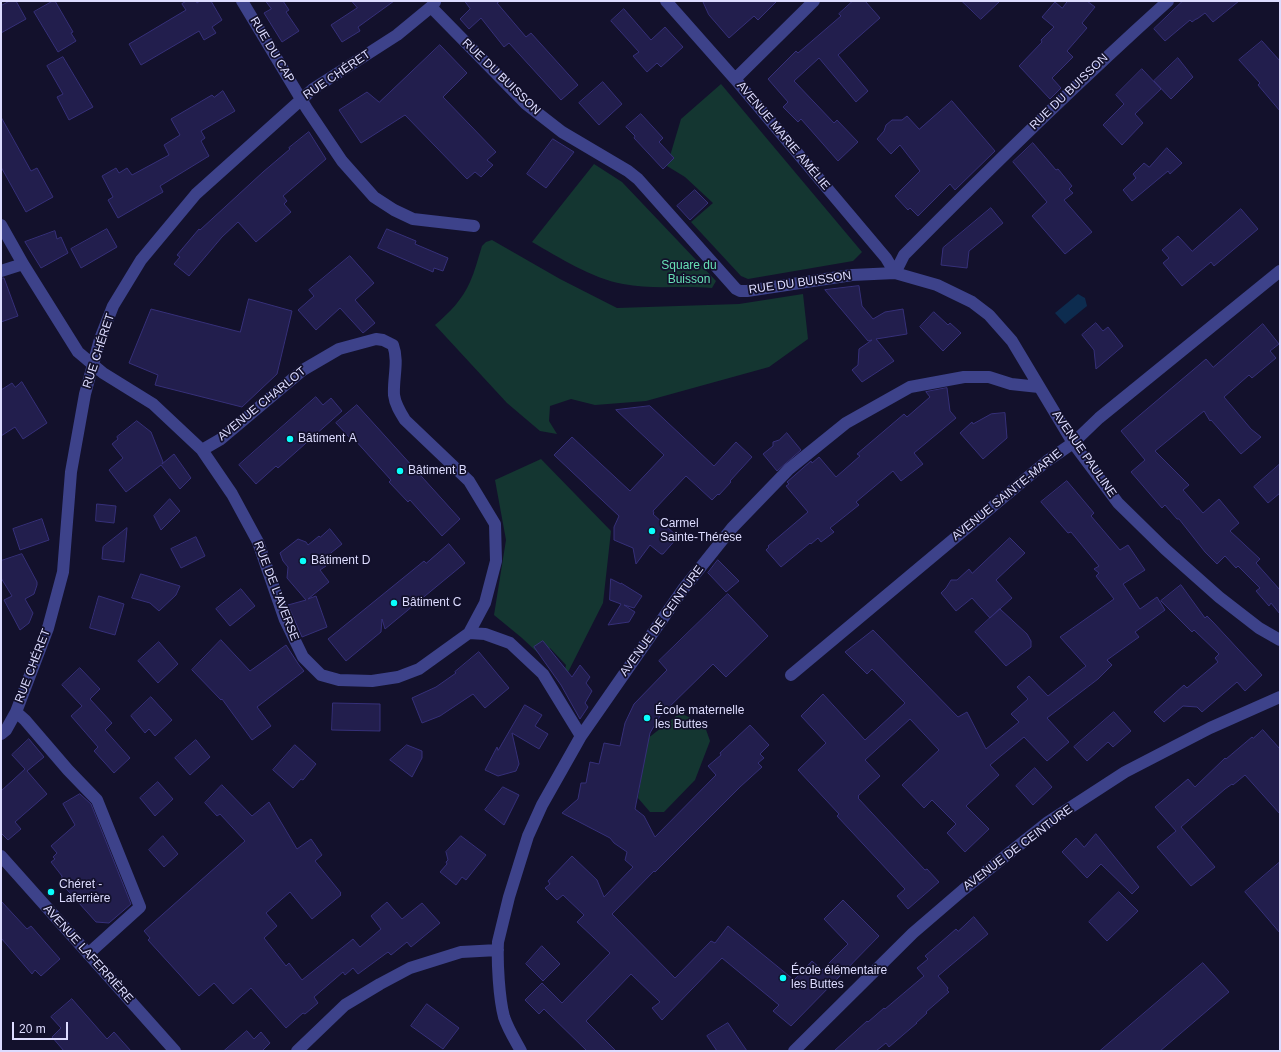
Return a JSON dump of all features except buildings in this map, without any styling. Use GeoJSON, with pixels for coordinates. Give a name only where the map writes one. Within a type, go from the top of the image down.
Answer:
{"type":"FeatureCollection","features":[{"type":"Feature","properties":{"kind":"street","name":"RUE DU CAP"},"geometry":{"type":"LineString","coordinates":[[242,1],[301,99],[342,161],[374,196],[394,210],[413,219],[474,226]]}},
{"type":"Feature","properties":{"kind":"street","name":"AVENUE MARIE AMÉLIE"},"geometry":{"type":"LineString","coordinates":[[666,1],[735,79],[886,258],[895,273]]}},
{"type":"Feature","properties":{"kind":"street"},"geometry":{"type":"LineString","coordinates":[[735,79],[814,1]]}},
{"type":"Feature","properties":{"kind":"street","name":"RUE DU BUISSON"},"geometry":{"type":"LineString","coordinates":[[433,4],[526,104],[562,132],[628,171],[638,179],[736,289],[740,291],[747,291],[852,275],[895,273],[904,255],[1012,147],[1111,52],[1168,1]]}},
{"type":"Feature","properties":{"kind":"street","name":"RUE CHÉRET"},"geometry":{"type":"LineString","coordinates":[[1,734],[6,730],[16,712],[48,628],[63,572],[71,472],[85,394],[100,340],[113,306],[141,260],[196,194],[313,89],[397,35],[433,4]]}},
{"type":"Feature","properties":{"kind":"street","name":"RUE DE L'AVERSE"},"geometry":{"type":"LineString","coordinates":[[1,225],[23,264],[78,352],[103,373],[153,404],[202,450],[232,494],[258,542],[285,620],[303,657],[321,675],[340,680],[352,681],[372,681],[398,678],[419,669],[469,633]]}},
{"type":"Feature","properties":{"kind":"street"},"geometry":{"type":"LineString","coordinates":[[1,271],[23,264]]}},
{"type":"Feature","properties":{"kind":"street","name":"AVENUE SAINTE-MARIE"},"geometry":{"type":"LineString","coordinates":[[791,674],[1047,461],[1073,443],[1099,418],[1280,271]]}},
{"type":"Feature","properties":{"kind":"street","name":"AVENUE PAULINE"},"geometry":{"type":"LineString","coordinates":[[895,273],[937,285],[972,302],[990,315],[1012,341],[1073,443],[1118,503],[1166,550],[1219,597],[1259,628],[1280,640]]}},
{"type":"Feature","properties":{"kind":"street","name":"AVENUE CHARLOT"},"geometry":{"type":"LineString","coordinates":[[202,450],[221,440],[303,370],[339,350],[376,339],[393,345],[396,356],[394,395],[397,408],[405,420],[469,481],[495,524],[496,561],[485,603],[469,633]]}},
{"type":"Feature","properties":{"kind":"street","name":"AVENUE DE CEINTURE"},"geometry":{"type":"LineString","coordinates":[[521,1051],[505,1018],[501,994],[498,942],[509,897],[528,836],[542,805],[581,736],[684,588],[732,528],[789,469],[846,423],[910,387],[956,378],[989,377],[1011,384],[1039,387]]}},
{"type":"Feature","properties":{"kind":"street"},"geometry":{"type":"LineString","coordinates":[[469,633],[486,634],[510,643],[543,674],[581,736]]}},
{"type":"Feature","properties":{"kind":"street","name":"AVENUE DE CEINTURE"},"geometry":{"type":"LineString","coordinates":[[794,1051],[913,933],[963,890],[1048,822],[1125,772],[1210,728],[1280,697]]}},
{"type":"Feature","properties":{"kind":"street"},"geometry":{"type":"LineString","coordinates":[[16,712],[25,720],[68,770],[97,800],[140,907],[88,954]]}},
{"type":"Feature","properties":{"kind":"street","name":"AVENUE LAFERRIÈRE"},"geometry":{"type":"LineString","coordinates":[[1,856],[175,1051]]}},
{"type":"Feature","properties":{"kind":"street"},"geometry":{"type":"LineString","coordinates":[[296,1051],[345,1005],[410,968],[461,952],[498,950]]}},
{"type":"Feature","properties":{"kind":"green space"},"geometry":{"type":"Polygon","coordinates":[[[721,84],[862,252],[853,261],[748,279],[741,276],[691,222],[713,203],[685,177],[667,166],[681,119],[721,84]]]}},
{"type":"Feature","properties":{"kind":"green space","name":"Square du Buisson"},"geometry":{"type":"Polygon","coordinates":[[[594,164],[622,182],[716,281],[712,288],[645,287],[611,281],[576,267],[532,242],[594,164]]]}},
{"type":"Feature","properties":{"kind":"green space"},"geometry":{"type":"Polygon","coordinates":[[[492,240],[560,279],[617,308],[739,304],[803,294],[808,339],[769,367],[646,401],[595,405],[571,399],[550,406],[549,421],[557,434],[540,431],[507,403],[435,325],[459,300],[472,278],[482,246],[486,242],[492,240]]]}},
{"type":"Feature","properties":{"kind":"green space"},"geometry":{"type":"Polygon","coordinates":[[[541,459],[611,531],[603,603],[562,684],[566,665],[550,648],[540,655],[494,615],[506,540],[495,480],[541,459]]]}},
{"type":"Feature","properties":{"kind":"green space"},"geometry":{"type":"Polygon","coordinates":[[[680,713],[704,724],[710,741],[695,780],[664,812],[650,812],[638,798],[647,739],[680,713]]]}},
{"type":"Feature","properties":{"kind":"water"},"geometry":{"type":"Polygon","coordinates":[[[1078,294],[1085,298],[1087,306],[1065,324],[1055,313],[1078,294]]]}},
{"type":"Feature","properties":{"kind":"place","name":"Bâtiment A"},"geometry":{"type":"Point","coordinates":[290,439]}},
{"type":"Feature","properties":{"kind":"place","name":"Bâtiment B"},"geometry":{"type":"Point","coordinates":[400,471]}},
{"type":"Feature","properties":{"kind":"place","name":"Carmel Sainte-Thérèse"},"geometry":{"type":"Point","coordinates":[652,531]}},
{"type":"Feature","properties":{"kind":"place","name":"Bâtiment D"},"geometry":{"type":"Point","coordinates":[303,561]}},
{"type":"Feature","properties":{"kind":"place","name":"Bâtiment C"},"geometry":{"type":"Point","coordinates":[394,603]}},
{"type":"Feature","properties":{"kind":"place","name":"École maternelle les Buttes"},"geometry":{"type":"Point","coordinates":[647,718]}},
{"type":"Feature","properties":{"kind":"place","name":"Chéret - Laferrière"},"geometry":{"type":"Point","coordinates":[51,892]}},
{"type":"Feature","properties":{"kind":"place","name":"École élémentaire les Buttes"},"geometry":{"type":"Point","coordinates":[783,978]}}]}
